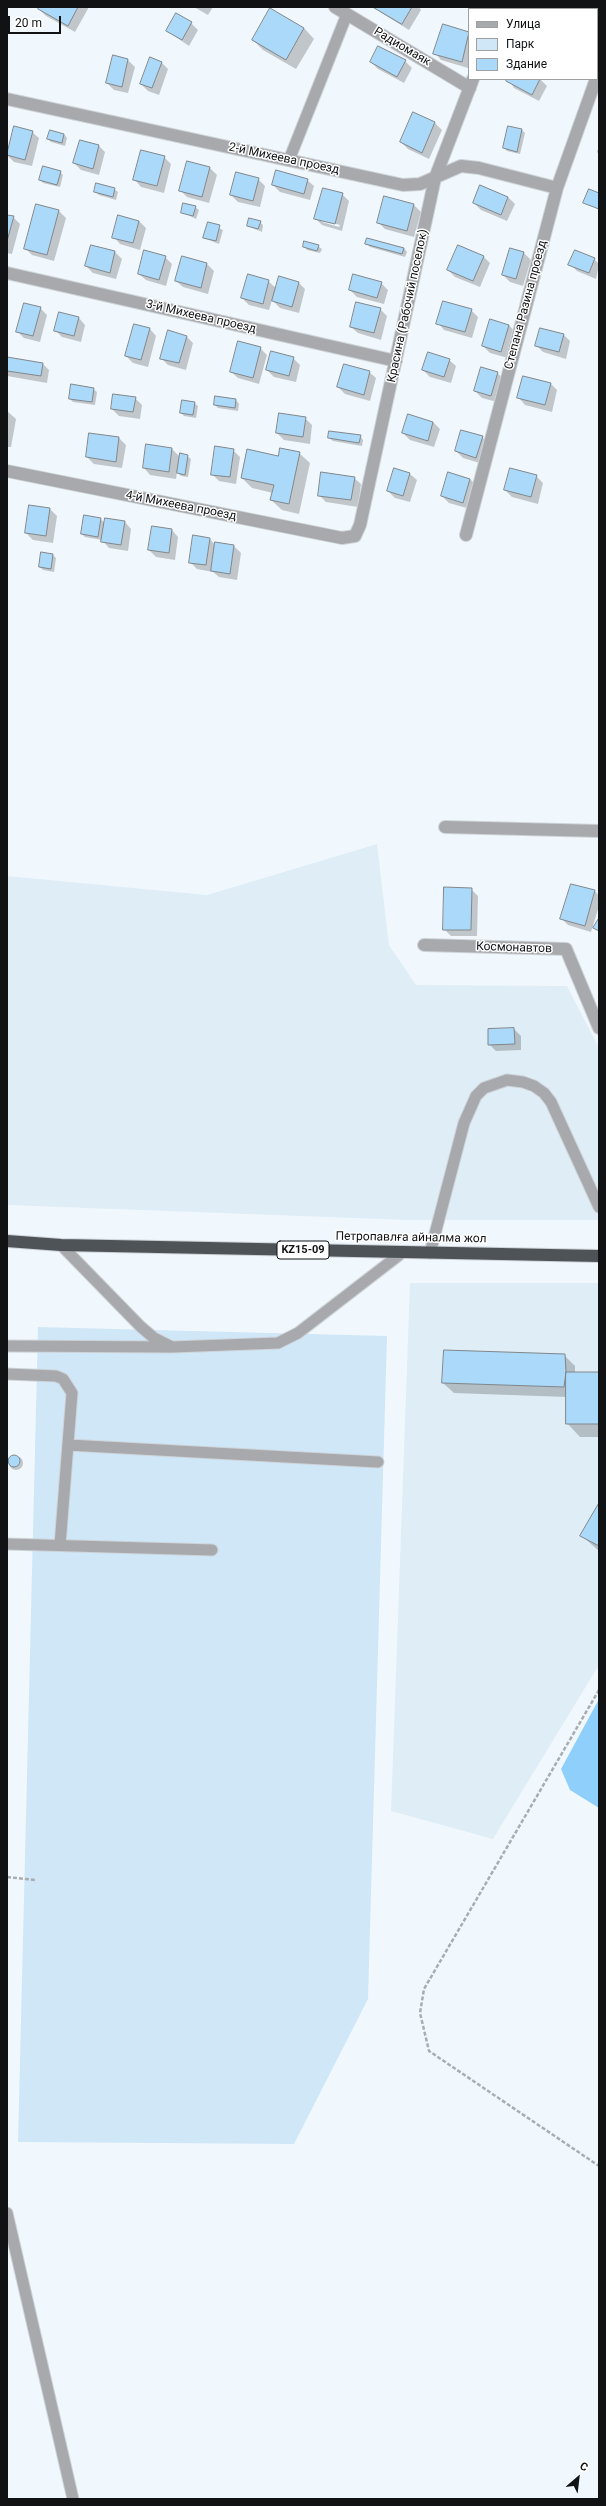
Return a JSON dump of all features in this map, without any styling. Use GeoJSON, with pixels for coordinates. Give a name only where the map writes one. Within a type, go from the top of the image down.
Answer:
{"type":"FeatureCollection","features":[{"type":"Feature","properties":{"kind":"highway","name":"Петропавлға айналма жол"},"geometry":{"type":"LineString","coordinates":[[7,1241],[62,1244],[599,1256]]}},
{"type":"Feature","properties":{"kind":"street","name":"Радиомаяк"},"geometry":{"type":"LineString","coordinates":[[335,7],[472,83]]}},
{"type":"Feature","properties":{"kind":"street","name":"Степана Разина проезд"},"geometry":{"type":"LineString","coordinates":[[466,535],[557,188],[596,80]]}},
{"type":"Feature","properties":{"kind":"street","name":"Красина (Рабочий поселок)"},"geometry":{"type":"LineString","coordinates":[[354,536],[360,525],[435,178],[472,83]]}},
{"type":"Feature","properties":{"kind":"street","name":"2-й Михеева проезд"},"geometry":{"type":"LineString","coordinates":[[7,99],[403,185],[420,184],[461,166],[557,188]]}},
{"type":"Feature","properties":{"kind":"street","name":"3-й Михеева проезд"},"geometry":{"type":"LineString","coordinates":[[7,273],[396,361]]}},
{"type":"Feature","properties":{"kind":"street","name":"4-й Михеева проезд"},"geometry":{"type":"LineString","coordinates":[[7,471],[342,538],[354,536]]}},
{"type":"Feature","properties":{"kind":"street"},"geometry":{"type":"LineString","coordinates":[[445,827],[599,831]]}},
{"type":"Feature","properties":{"kind":"street","name":"Космонавтов"},"geometry":{"type":"LineString","coordinates":[[424,945],[566,949],[599,1028]]}},
{"type":"Feature","properties":{"kind":"lane"},"geometry":{"type":"LineString","coordinates":[[289,160],[347,14]]}},
{"type":"Feature","properties":{"kind":"lane"},"geometry":{"type":"LineString","coordinates":[[430,1253],[468,1109],[484,1088],[496,1082],[507,1080],[523,1082],[544,1093],[551,1102],[599,1207]]}},
{"type":"Feature","properties":{"kind":"lane"},"geometry":{"type":"LineString","coordinates":[[62,1244],[140,1327],[154,1338],[172,1348]]}},
{"type":"Feature","properties":{"kind":"lane"},"geometry":{"type":"LineString","coordinates":[[7,1346],[172,1348],[278,1343],[303,1330],[403,1252]]}},
{"type":"Feature","properties":{"kind":"lane"},"geometry":{"type":"LineString","coordinates":[[7,1374],[56,1376],[64,1379],[72,1393],[60,1545]]}},
{"type":"Feature","properties":{"kind":"lane"},"geometry":{"type":"LineString","coordinates":[[68,1446],[378,1462]]}},
{"type":"Feature","properties":{"kind":"lane"},"geometry":{"type":"LineString","coordinates":[[7,1544],[212,1550]]}},
{"type":"Feature","properties":{"kind":"lane"},"geometry":{"type":"LineString","coordinates":[[7,2213],[73,2499]]}},
{"type":"Feature","properties":{"kind":"path"},"geometry":{"type":"LineString","coordinates":[[599,1690],[424,1989],[420,2013],[429,2051],[599,2166]]}},
{"type":"Feature","properties":{"kind":"path"},"geometry":{"type":"LineString","coordinates":[[7,1877],[36,1880]]}},
{"type":"Feature","properties":{"kind":"shaded area"},"geometry":{"type":"Polygon","coordinates":[[[377,844],[389,945],[416,985],[567,986],[599,1048],[599,1220],[407,1220],[7,1205],[7,876],[207,895],[377,844]]]}},
{"type":"Feature","properties":{"kind":"shaded area"},"geometry":{"type":"Polygon","coordinates":[[[410,1283],[599,1283],[599,1665],[493,1839],[391,1811],[410,1283]]]}},
{"type":"Feature","properties":{"kind":"shaded area"},"geometry":{"type":"Polygon","coordinates":[[[599,1699],[599,1808],[570,1790],[561,1769],[599,1699]]]}},
{"type":"Feature","properties":{"kind":"green space"},"geometry":{"type":"Polygon","coordinates":[[[38,1327],[387,1336],[368,1999],[294,2144],[18,2142],[38,1327]]]}},
{"type":"Feature","properties":{"kind":"building"},"geometry":{"type":"Polygon","coordinates":[[[39,7],[78,7],[68,26],[38,9],[39,7]]]}},
{"type":"Feature","properties":{"kind":"building"},"geometry":{"type":"Polygon","coordinates":[[[373,7],[412,7],[402,24],[373,7]]]}},
{"type":"Feature","properties":{"kind":"building"},"geometry":{"type":"Polygon","coordinates":[[[270,8],[304,28],[286,60],[252,40],[270,8]]]}},
{"type":"Feature","properties":{"kind":"building"},"geometry":{"type":"Polygon","coordinates":[[[176,13],[192,22],[182,40],[166,31],[176,13]]]}},
{"type":"Feature","properties":{"kind":"building"},"geometry":{"type":"Polygon","coordinates":[[[443,24],[468,32],[462,62],[433,54],[443,24]]]}},
{"type":"Feature","properties":{"kind":"building"},"geometry":{"type":"Polygon","coordinates":[[[378,46],[406,60],[397,77],[370,62],[378,46]]]}},
{"type":"Feature","properties":{"kind":"building"},"geometry":{"type":"Polygon","coordinates":[[[113,55],[128,59],[122,87],[106,83],[113,55]]]}},
{"type":"Feature","properties":{"kind":"building"},"geometry":{"type":"Polygon","coordinates":[[[150,57],[162,62],[152,88],[140,84],[150,57]]]}},
{"type":"Feature","properties":{"kind":"building"},"geometry":{"type":"Polygon","coordinates":[[[506,80],[540,80],[532,95],[506,80]]]}},
{"type":"Feature","properties":{"kind":"building"},"geometry":{"type":"Polygon","coordinates":[[[413,112],[435,122],[422,153],[400,142],[413,112]]]}},
{"type":"Feature","properties":{"kind":"building"},"geometry":{"type":"Polygon","coordinates":[[[14,126],[33,131],[25,160],[7,155],[14,126]]]}},
{"type":"Feature","properties":{"kind":"building"},"geometry":{"type":"Polygon","coordinates":[[[508,126],[522,129],[517,152],[503,148],[508,126]]]}},
{"type":"Feature","properties":{"kind":"building"},"geometry":{"type":"Polygon","coordinates":[[[50,130],[64,134],[62,143],[47,139],[50,130]]]}},
{"type":"Feature","properties":{"kind":"building"},"geometry":{"type":"Polygon","coordinates":[[[80,140],[99,145],[93,169],[73,163],[80,140]]]}},
{"type":"Feature","properties":{"kind":"building"},"geometry":{"type":"Polygon","coordinates":[[[141,150],[165,156],[157,186],[133,180],[141,150]]]}},
{"type":"Feature","properties":{"kind":"building"},"geometry":{"type":"Polygon","coordinates":[[[187,161],[210,167],[202,197],[179,191],[187,161]]]}},
{"type":"Feature","properties":{"kind":"building"},"geometry":{"type":"Polygon","coordinates":[[[43,166],[61,171],[57,185],[39,180],[43,166]]]}},
{"type":"Feature","properties":{"kind":"building"},"geometry":{"type":"Polygon","coordinates":[[[276,170],[308,179],[304,194],[272,185],[276,170]]]}},
{"type":"Feature","properties":{"kind":"building"},"geometry":{"type":"Polygon","coordinates":[[[236,172],[259,178],[253,201],[230,195],[236,172]]]}},
{"type":"Feature","properties":{"kind":"building"},"geometry":{"type":"Polygon","coordinates":[[[96,183],[115,188],[113,197],[94,192],[96,183]]]}},
{"type":"Feature","properties":{"kind":"building"},"geometry":{"type":"Polygon","coordinates":[[[480,185],[508,197],[501,215],[473,203],[480,185]]]}},
{"type":"Feature","properties":{"kind":"building"},"geometry":{"type":"Polygon","coordinates":[[[323,188],[343,193],[335,224],[314,219],[323,188]]]}},
{"type":"Feature","properties":{"kind":"building"},"geometry":{"type":"Polygon","coordinates":[[[589,189],[599,193],[599,209],[583,203],[589,189]]]}},
{"type":"Feature","properties":{"kind":"building"},"geometry":{"type":"Polygon","coordinates":[[[384,196],[414,204],[407,231],[377,223],[384,196]]]}},
{"type":"Feature","properties":{"kind":"building"},"geometry":{"type":"Polygon","coordinates":[[[183,203],[196,206],[193,216],[181,213],[183,203]]]}},
{"type":"Feature","properties":{"kind":"building"},"geometry":{"type":"Polygon","coordinates":[[[36,204],[59,210],[47,255],[24,249],[36,204]]]}},
{"type":"Feature","properties":{"kind":"building"},"geometry":{"type":"Polygon","coordinates":[[[7,215],[14,216],[7,241],[7,215]]]}},
{"type":"Feature","properties":{"kind":"building"},"geometry":{"type":"Polygon","coordinates":[[[118,215],[139,221],[133,243],[112,238],[118,215]]]}},
{"type":"Feature","properties":{"kind":"building"},"geometry":{"type":"Polygon","coordinates":[[[249,218],[261,221],[258,229],[247,226],[249,218]]]}},
{"type":"Feature","properties":{"kind":"building"},"geometry":{"type":"Polygon","coordinates":[[[208,222],[220,225],[216,241],[203,238],[208,222]]]}},
{"type":"Feature","properties":{"kind":"building"},"geometry":{"type":"Polygon","coordinates":[[[367,238],[404,248],[402,254],[365,244],[367,238]]]}},
{"type":"Feature","properties":{"kind":"building"},"geometry":{"type":"Polygon","coordinates":[[[304,241],[319,245],[317,251],[303,247],[304,241]]]}},
{"type":"Feature","properties":{"kind":"building"},"geometry":{"type":"Polygon","coordinates":[[[91,245],[115,251],[110,273],[85,266],[91,245]]]}},
{"type":"Feature","properties":{"kind":"building"},"geometry":{"type":"Polygon","coordinates":[[[458,245],[484,256],[473,281],[447,270],[458,245]]]}},
{"type":"Feature","properties":{"kind":"building"},"geometry":{"type":"Polygon","coordinates":[[[510,248],[524,252],[516,279],[502,275],[510,248]]]}},
{"type":"Feature","properties":{"kind":"building"},"geometry":{"type":"Polygon","coordinates":[[[144,250],[166,256],[159,280],[138,274],[144,250]]]}},
{"type":"Feature","properties":{"kind":"building"},"geometry":{"type":"Polygon","coordinates":[[[575,250],[595,258],[589,273],[568,265],[575,250]]]}},
{"type":"Feature","properties":{"kind":"building"},"geometry":{"type":"Polygon","coordinates":[[[182,256],[207,263],[201,288],[175,281],[182,256]]]}},
{"type":"Feature","properties":{"kind":"building"},"geometry":{"type":"Polygon","coordinates":[[[248,274],[269,280],[263,304],[241,298],[248,274]]]}},
{"type":"Feature","properties":{"kind":"building"},"geometry":{"type":"Polygon","coordinates":[[[353,274],[382,282],[377,298],[349,290],[353,274]]]}},
{"type":"Feature","properties":{"kind":"building"},"geometry":{"type":"Polygon","coordinates":[[[279,276],[299,282],[292,307],[272,301],[279,276]]]}},
{"type":"Feature","properties":{"kind":"building"},"geometry":{"type":"Polygon","coordinates":[[[443,301],[472,309],[465,332],[436,324],[443,301]]]}},
{"type":"Feature","properties":{"kind":"building"},"geometry":{"type":"Polygon","coordinates":[[[356,302],[381,308],[374,333],[350,327],[356,302]]]}},
{"type":"Feature","properties":{"kind":"building"},"geometry":{"type":"Polygon","coordinates":[[[24,303],[41,307],[33,336],[16,332],[24,303]]]}},
{"type":"Feature","properties":{"kind":"building"},"geometry":{"type":"Polygon","coordinates":[[[59,312],[79,317],[74,336],[54,331],[59,312]]]}},
{"type":"Feature","properties":{"kind":"building"},"geometry":{"type":"Polygon","coordinates":[[[490,319],[509,325],[501,352],[482,346],[490,319]]]}},
{"type":"Feature","properties":{"kind":"building"},"geometry":{"type":"Polygon","coordinates":[[[134,324],[150,328],[141,360],[125,356],[134,324]]]}},
{"type":"Feature","properties":{"kind":"building"},"geometry":{"type":"Polygon","coordinates":[[[540,328],[564,334],[559,352],[535,346],[540,328]]]}},
{"type":"Feature","properties":{"kind":"building"},"geometry":{"type":"Polygon","coordinates":[[[168,330],[187,336],[179,363],[160,359],[168,330]]]}},
{"type":"Feature","properties":{"kind":"building"},"geometry":{"type":"Polygon","coordinates":[[[238,341],[261,347],[253,378],[230,372],[238,341]]]}},
{"type":"Feature","properties":{"kind":"building"},"geometry":{"type":"Polygon","coordinates":[[[271,351],[294,357],[289,376],[266,370],[271,351]]]}},
{"type":"Feature","properties":{"kind":"building"},"geometry":{"type":"Polygon","coordinates":[[[428,352],[450,359],[444,377],[422,370],[428,352]]]}},
{"type":"Feature","properties":{"kind":"building"},"geometry":{"type":"Polygon","coordinates":[[[7,357],[43,363],[41,376],[7,371],[7,357]]]}},
{"type":"Feature","properties":{"kind":"building"},"geometry":{"type":"Polygon","coordinates":[[[344,364],[370,371],[364,395],[337,387],[344,364]]]}},
{"type":"Feature","properties":{"kind":"building"},"geometry":{"type":"Polygon","coordinates":[[[481,367],[498,372],[491,396],[474,391],[481,367]]]}},
{"type":"Feature","properties":{"kind":"building"},"geometry":{"type":"Polygon","coordinates":[[[523,376],[551,383],[545,405],[517,398],[523,376]]]}},
{"type":"Feature","properties":{"kind":"building"},"geometry":{"type":"Polygon","coordinates":[[[71,384],[94,388],[92,402],[69,399],[71,384]]]}},
{"type":"Feature","properties":{"kind":"building"},"geometry":{"type":"Polygon","coordinates":[[[113,394],[136,397],[133,412],[111,409],[113,394]]]}},
{"type":"Feature","properties":{"kind":"building"},"geometry":{"type":"Polygon","coordinates":[[[215,396],[236,399],[235,408],[214,405],[215,396]]]}},
{"type":"Feature","properties":{"kind":"building"},"geometry":{"type":"Polygon","coordinates":[[[182,400],[195,402],[193,415],[180,413],[182,400]]]}},
{"type":"Feature","properties":{"kind":"building"},"geometry":{"type":"Polygon","coordinates":[[[279,413],[306,417],[303,437],[276,433],[279,413]]]}},
{"type":"Feature","properties":{"kind":"building"},"geometry":{"type":"Polygon","coordinates":[[[408,414],[433,422],[428,441],[402,433],[408,414]]]}},
{"type":"Feature","properties":{"kind":"building"},"geometry":{"type":"Polygon","coordinates":[[[461,430],[483,436],[476,458],[455,451],[461,430]]]}},
{"type":"Feature","properties":{"kind":"building"},"geometry":{"type":"Polygon","coordinates":[[[329,431],[361,435],[359,443],[328,438],[329,431]]]}},
{"type":"Feature","properties":{"kind":"building"},"geometry":{"type":"Polygon","coordinates":[[[89,433],[119,437],[116,462],[86,457],[89,433]]]}},
{"type":"Feature","properties":{"kind":"building"},"geometry":{"type":"Polygon","coordinates":[[[146,444],[172,448],[169,472],[143,468],[146,444]]]}},
{"type":"Feature","properties":{"kind":"building"},"geometry":{"type":"Polygon","coordinates":[[[215,446],[234,449],[230,477],[211,475],[215,446]]]}},
{"type":"Feature","properties":{"kind":"building"},"geometry":{"type":"Polygon","coordinates":[[[280,448],[300,452],[289,504],[270,500],[274,485],[241,478],[247,449],[278,456],[280,448]]]}},
{"type":"Feature","properties":{"kind":"building"},"geometry":{"type":"Polygon","coordinates":[[[180,453],[188,455],[185,475],[177,473],[180,453]]]}},
{"type":"Feature","properties":{"kind":"building"},"geometry":{"type":"Polygon","coordinates":[[[394,468],[410,473],[403,496],[387,491],[394,468]]]}},
{"type":"Feature","properties":{"kind":"building"},"geometry":{"type":"Polygon","coordinates":[[[510,468],[537,475],[531,497],[504,490],[510,468]]]}},
{"type":"Feature","properties":{"kind":"building"},"geometry":{"type":"Polygon","coordinates":[[[321,472],[355,477],[351,500],[318,496],[321,472]]]}},
{"type":"Feature","properties":{"kind":"building"},"geometry":{"type":"Polygon","coordinates":[[[448,472],[470,479],[463,503],[441,496],[448,472]]]}},
{"type":"Feature","properties":{"kind":"building"},"geometry":{"type":"Polygon","coordinates":[[[29,505],[50,508],[46,536],[25,533],[29,505]]]}},
{"type":"Feature","properties":{"kind":"building"},"geometry":{"type":"Polygon","coordinates":[[[84,515],[101,518],[98,537],[81,534],[84,515]]]}},
{"type":"Feature","properties":{"kind":"building"},"geometry":{"type":"Polygon","coordinates":[[[105,518],[125,521],[121,545],[101,542],[105,518]]]}},
{"type":"Feature","properties":{"kind":"building"},"geometry":{"type":"Polygon","coordinates":[[[152,526],[172,529],[169,553],[148,550],[152,526]]]}},
{"type":"Feature","properties":{"kind":"building"},"geometry":{"type":"Polygon","coordinates":[[[193,535],[210,538],[206,565],[189,563],[193,535]]]}},
{"type":"Feature","properties":{"kind":"building"},"geometry":{"type":"Polygon","coordinates":[[[215,542],[234,545],[230,574],[211,571],[215,542]]]}},
{"type":"Feature","properties":{"kind":"building"},"geometry":{"type":"Polygon","coordinates":[[[41,552],[53,554],[51,569],[39,567],[41,552]]]}},
{"type":"Feature","properties":{"kind":"building"},"geometry":{"type":"Polygon","coordinates":[[[571,884],[595,890],[585,926],[560,919],[571,884]]]}},
{"type":"Feature","properties":{"kind":"building"},"geometry":{"type":"Polygon","coordinates":[[[444,887],[472,888],[471,930],[443,930],[444,887]]]}},
{"type":"Feature","properties":{"kind":"building"},"geometry":{"type":"Polygon","coordinates":[[[599,918],[599,931],[593,928],[599,918]]]}},
{"type":"Feature","properties":{"kind":"building"},"geometry":{"type":"Polygon","coordinates":[[[514,1028],[515,1044],[488,1045],[488,1029],[514,1028]]]}},
{"type":"Feature","properties":{"kind":"building"},"geometry":{"type":"Polygon","coordinates":[[[444,1350],[565,1354],[566,1372],[564,1387],[442,1383],[444,1350]]]}},
{"type":"Feature","properties":{"kind":"building"},"geometry":{"type":"Polygon","coordinates":[[[566,1372],[599,1372],[599,1424],[566,1424],[566,1372]]]}},
{"type":"Feature","properties":{"kind":"building"},"geometry":{"type":"Polygon","coordinates":[[[12,1455],[16,1455],[20,1461],[16,1467],[12,1467],[8,1463],[8,1459],[12,1455]]]}},
{"type":"Feature","properties":{"kind":"building"},"geometry":{"type":"Polygon","coordinates":[[[599,1503],[599,1546],[580,1536],[599,1503]]]}}]}
